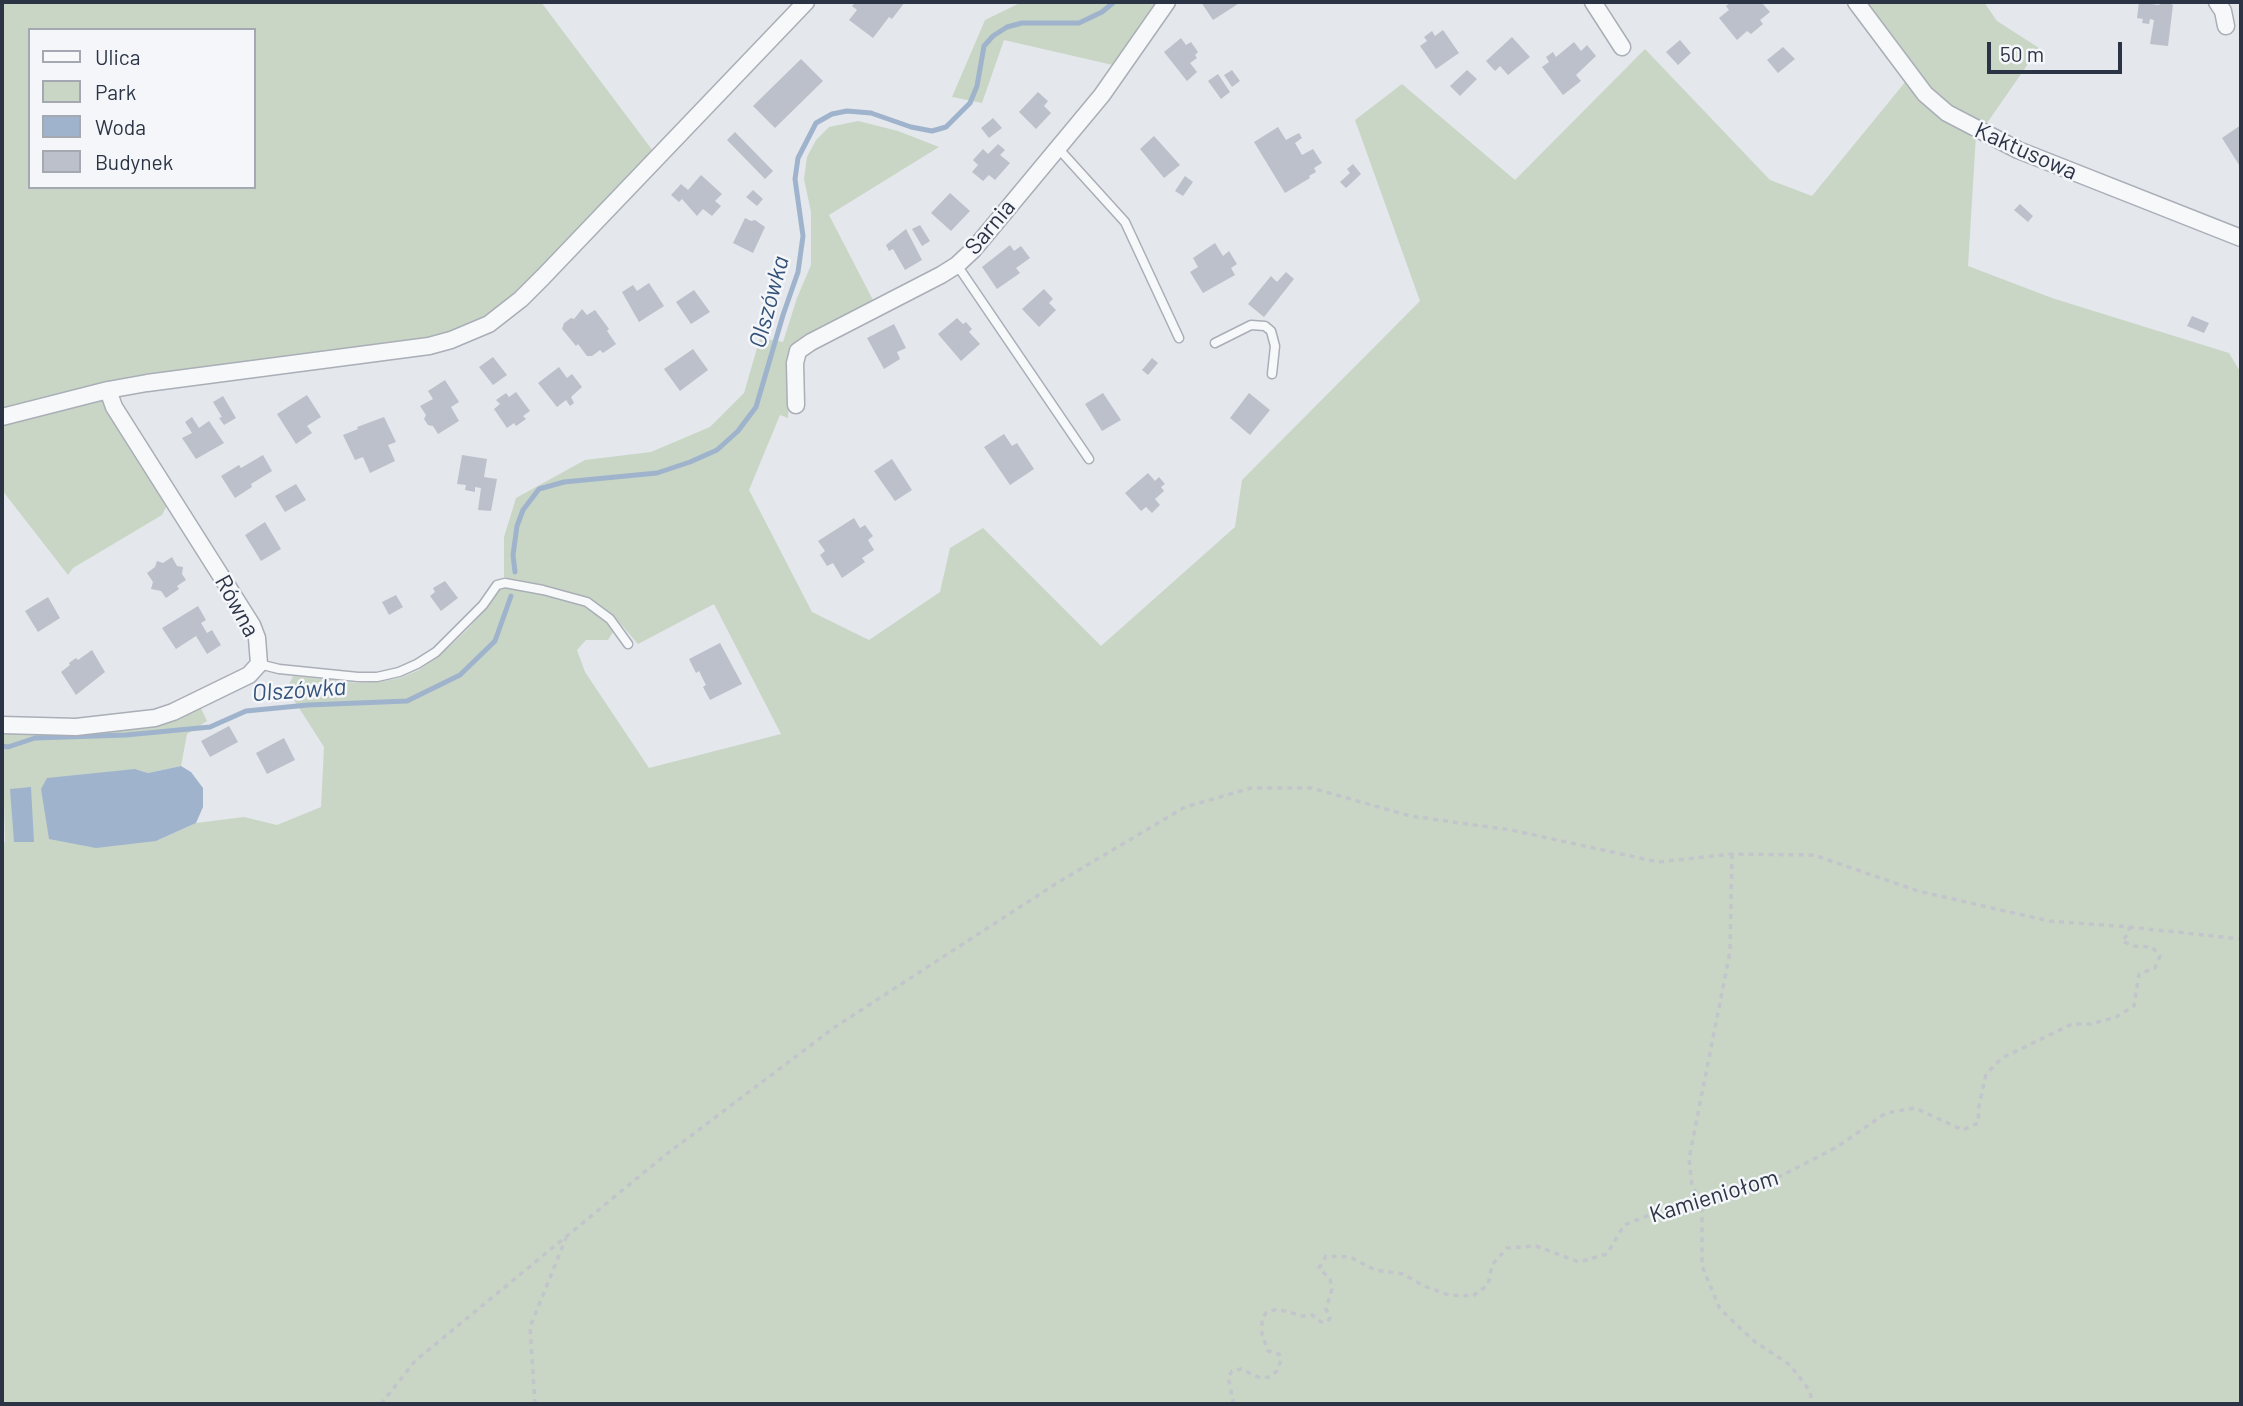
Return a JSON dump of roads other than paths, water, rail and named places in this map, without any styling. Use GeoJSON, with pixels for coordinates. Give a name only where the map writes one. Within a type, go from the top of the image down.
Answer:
{"type":"FeatureCollection","features":[{"type":"Feature","properties":{"kind":"street"},"geometry":{"type":"LineString","coordinates":[[2,417],[108,390],[429,346],[489,324],[512,307],[543,277],[806,2]]}},
{"type":"Feature","properties":{"kind":"street","name":"Sarnia"},"geometry":{"type":"LineString","coordinates":[[796,405],[795,363],[798,351],[957,265],[974,249],[1121,70],[1167,2]]}},
{"type":"Feature","properties":{"kind":"street"},"geometry":{"type":"LineString","coordinates":[[1593,2],[1622,47]]}},
{"type":"Feature","properties":{"kind":"street","name":"Kaktusowa"},"geometry":{"type":"LineString","coordinates":[[1856,2],[1917,84],[1947,113],[2018,150],[2241,237]]}},
{"type":"Feature","properties":{"kind":"street"},"geometry":{"type":"LineString","coordinates":[[2217,2],[2223,11],[2226,26]]}},
{"type":"Feature","properties":{"kind":"street","name":"Równa"},"geometry":{"type":"LineString","coordinates":[[2,725],[76,727],[155,718],[173,712],[249,674],[256,670],[259,664],[257,638],[252,625],[114,407],[108,390]]}},
{"type":"Feature","properties":{"kind":"lane"},"geometry":{"type":"LineString","coordinates":[[1057,147],[1125,222],[1179,338]]}},
{"type":"Feature","properties":{"kind":"lane"},"geometry":{"type":"LineString","coordinates":[[957,265],[1089,459]]}},
{"type":"Feature","properties":{"kind":"lane"},"geometry":{"type":"LineString","coordinates":[[1215,343],[1251,325],[1265,326],[1271,331],[1276,346],[1272,374]]}},
{"type":"Feature","properties":{"kind":"lane"},"geometry":{"type":"LineString","coordinates":[[259,664],[348,677],[377,677],[399,672],[436,652],[483,606],[497,585],[505,583],[587,602],[610,619],[628,644]]}},
{"type":"Feature","properties":{"kind":"water"},"geometry":{"type":"Polygon","coordinates":[[[181,766],[191,772],[203,788],[203,807],[196,823],[156,841],[96,848],[49,839],[41,789],[47,778],[135,769],[148,773],[181,766]]]}},
{"type":"Feature","properties":{"kind":"water"},"geometry":{"type":"Polygon","coordinates":[[[31,787],[34,842],[14,842],[10,789],[31,787]]]}},
{"type":"Feature","properties":{"kind":"waterway","name":"Olszówka"},"geometry":{"type":"LineString","coordinates":[[515,572],[513,555],[517,526],[523,510],[539,489],[564,482],[657,473],[690,462],[717,450],[738,431],[756,407],[798,272],[803,236],[795,179],[798,158],[816,123],[832,114],[847,111],[871,113],[911,127],[932,131],[946,127],[970,103],[977,86],[984,46],[993,36],[1007,27],[1022,23],[1079,23],[1102,12],[1114,2]]}},
{"type":"Feature","properties":{"kind":"waterway","name":"Olszówka"},"geometry":{"type":"LineString","coordinates":[[2,746],[8,747],[35,738],[126,735],[210,727],[246,711],[308,705],[407,701],[460,675],[495,641],[511,596]]}}]}
